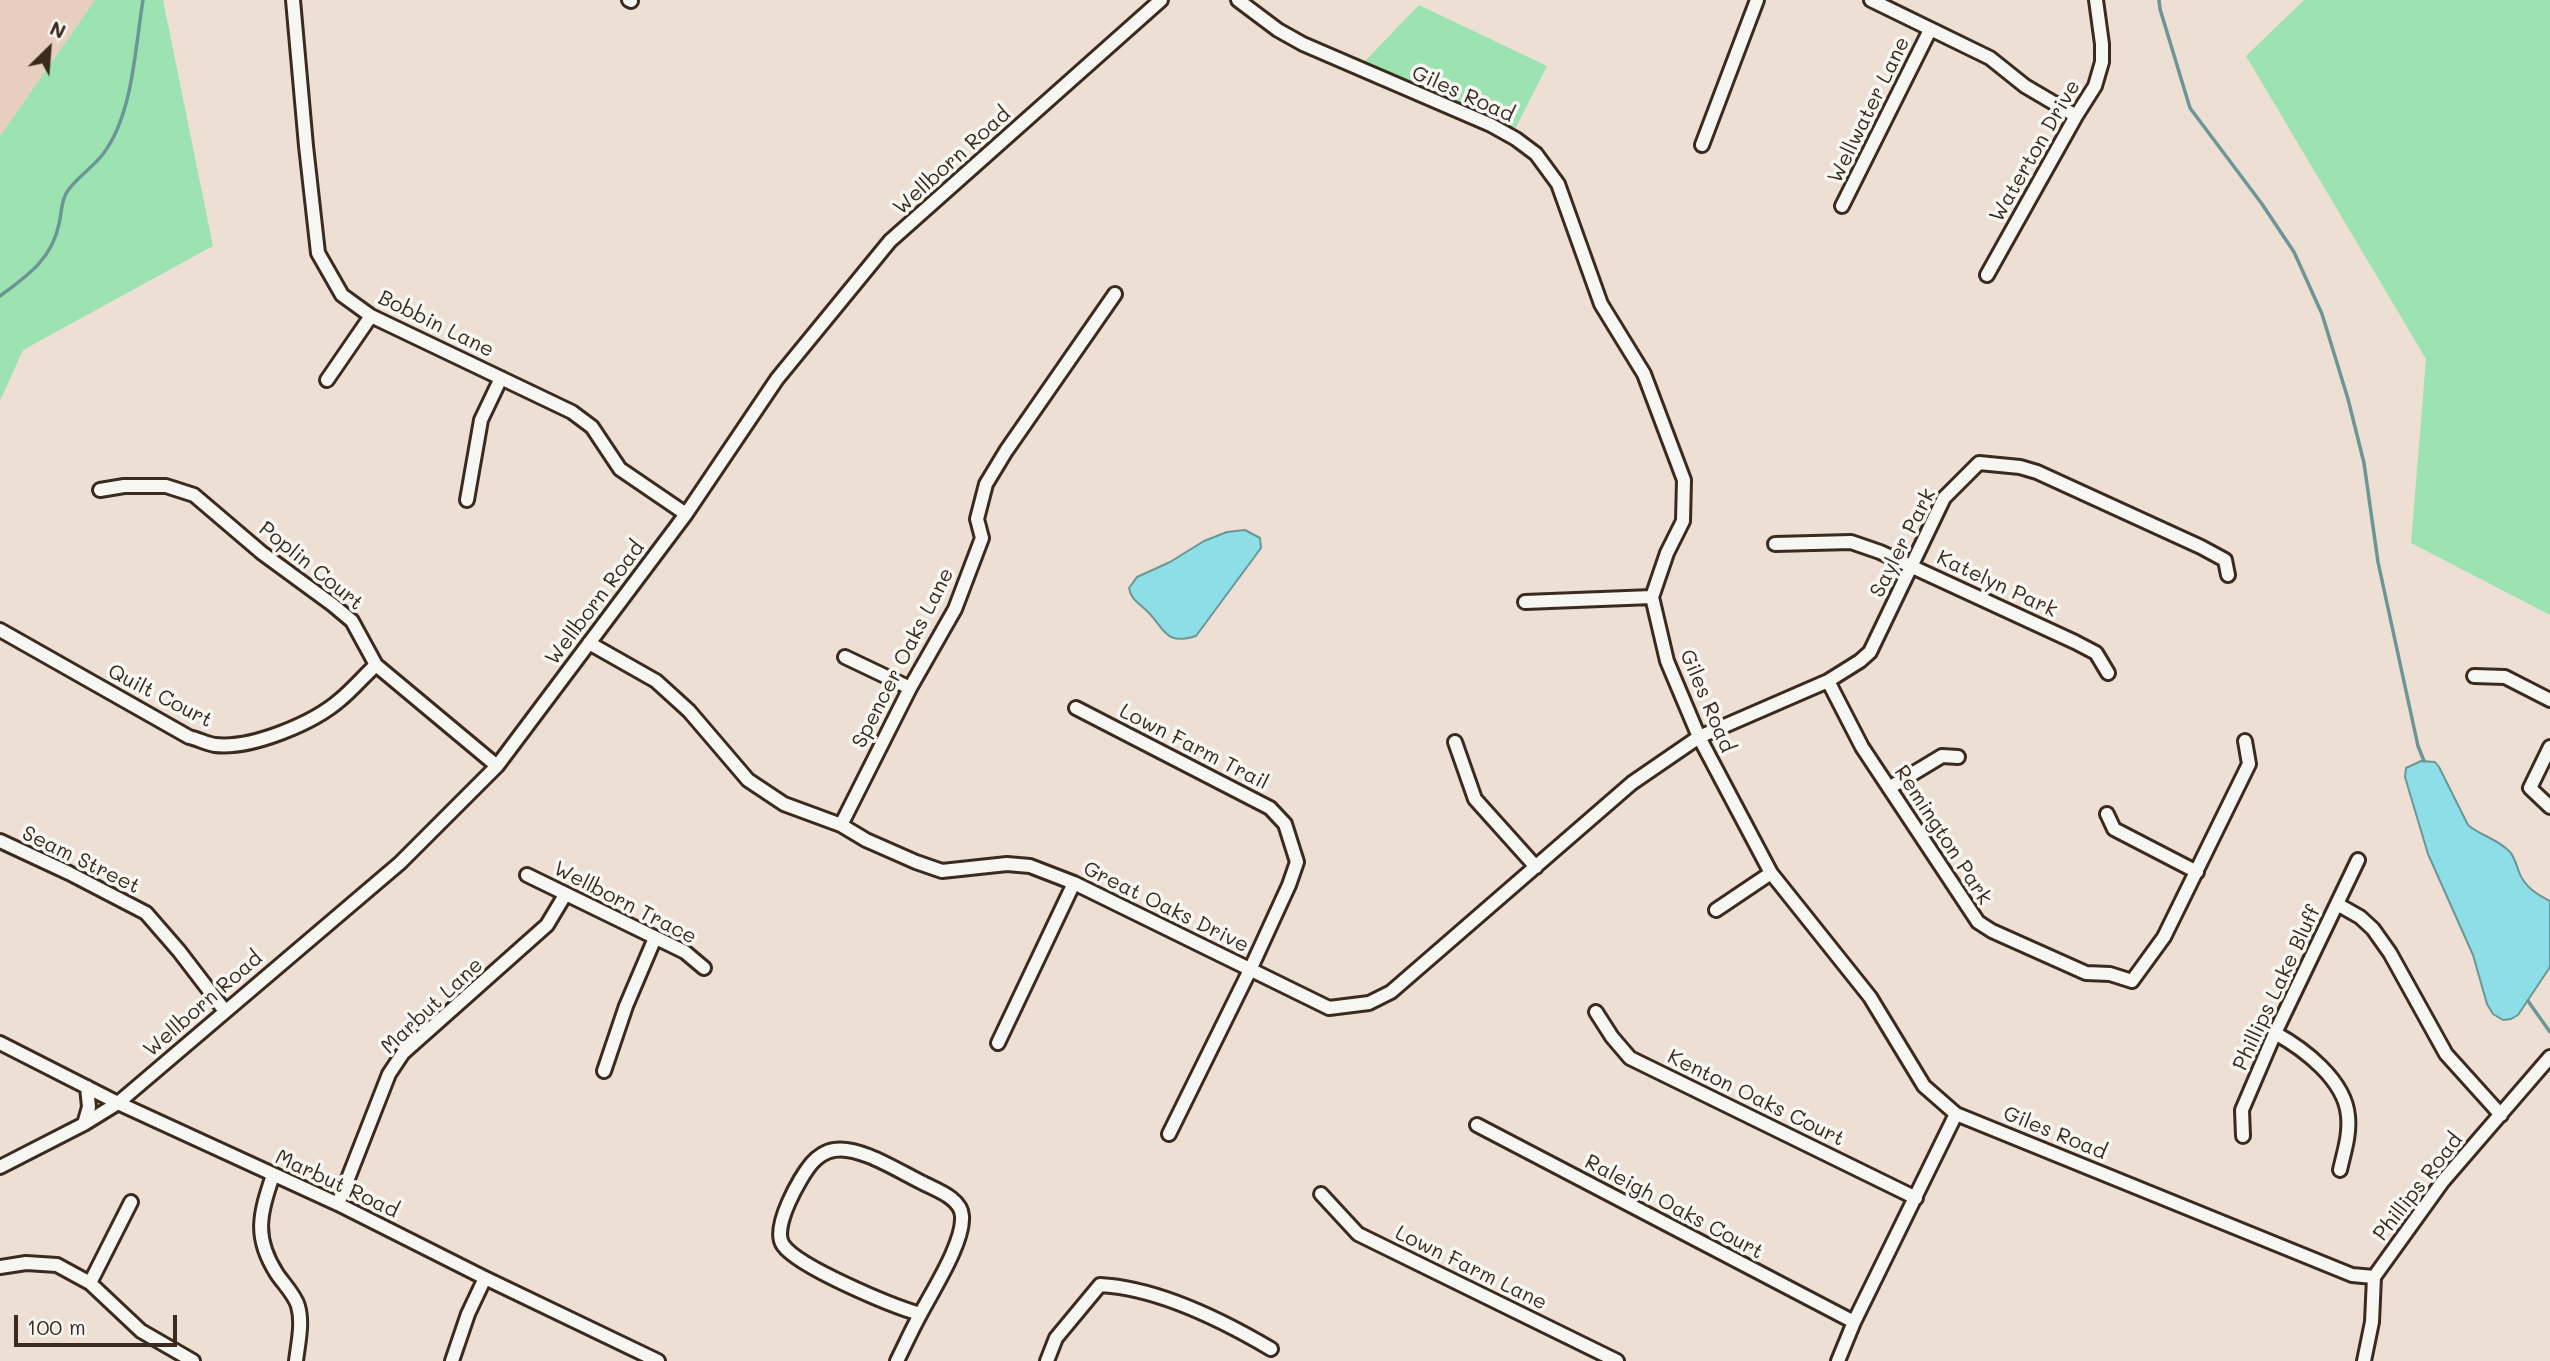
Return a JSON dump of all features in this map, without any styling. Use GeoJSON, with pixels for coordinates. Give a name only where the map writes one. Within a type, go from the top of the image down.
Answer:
{"type":"FeatureCollection","features":[{"type":"Feature","properties":{"kind":"street","name":"Bobbin Lane"},"geometry":{"type":"LineString","coordinates":[[293,0],[318,253],[342,295],[371,316],[572,412],[592,427],[620,469],[686,514]]}},
{"type":"Feature","properties":{"kind":"street","name":"Wellborn Road"},"geometry":{"type":"LineString","coordinates":[[0,1167],[84,1124],[118,1102],[400,863],[496,766],[686,514],[777,379],[891,241],[1161,0]]}},
{"type":"Feature","properties":{"kind":"street","name":"Giles Road"},"geometry":{"type":"LineString","coordinates":[[1238,0],[1278,30],[1303,44],[1491,125],[1516,139],[1536,154],[1558,184],[1601,304],[1644,374],[1684,480],[1683,521],[1667,553],[1652,597],[1667,662],[1699,737],[1771,873],[1870,997],[1924,1086],[1956,1114],[2352,1275],[2374,1277]]}},
{"type":"Feature","properties":{"kind":"street"},"geometry":{"type":"LineString","coordinates":[[1702,145],[1758,0]]}},
{"type":"Feature","properties":{"kind":"street"},"geometry":{"type":"LineString","coordinates":[[1871,0],[1990,58],[2025,86],[2076,116]]}},
{"type":"Feature","properties":{"kind":"street","name":"Waterton Drive"},"geometry":{"type":"LineString","coordinates":[[1987,275],[2095,86],[2102,62],[2096,0]]}},
{"type":"Feature","properties":{"kind":"street","name":"Wellwater Lane"},"geometry":{"type":"LineString","coordinates":[[1842,206],[1930,30]]}},
{"type":"Feature","properties":{"kind":"street","name":"Spencer Oaks Lane"},"geometry":{"type":"LineString","coordinates":[[841,825],[910,688],[955,609],[982,538],[977,519],[986,484],[1115,294]]}},
{"type":"Feature","properties":{"kind":"street"},"geometry":{"type":"LineString","coordinates":[[327,380],[371,316]]}},
{"type":"Feature","properties":{"kind":"street"},"geometry":{"type":"LineString","coordinates":[[467,500],[481,419],[501,378]]}},
{"type":"Feature","properties":{"kind":"street","name":"Sayler Park"},"geometry":{"type":"LineString","coordinates":[[1699,737],[1828,681],[1870,652],[1944,498],[1979,463],[2020,467],[2037,472],[2201,547],[2225,560],[2228,575]]}},
{"type":"Feature","properties":{"kind":"street","name":"Poplin Court"},"geometry":{"type":"LineString","coordinates":[[100,490],[124,486],[166,486],[194,495],[262,553],[352,621],[376,665],[496,766]]}},
{"type":"Feature","properties":{"kind":"street","name":"Katelyn Park"},"geometry":{"type":"LineString","coordinates":[[1775,544],[1851,542],[1911,565],[2096,653],[2108,673]]}},
{"type":"Feature","properties":{"kind":"street"},"geometry":{"type":"LineString","coordinates":[[1525,602],[1652,597]]}},
{"type":"Feature","properties":{"kind":"street","name":"Quilt Court"},"geometry":{"type":"LineString","coordinates":[[0,630],[189,737],[215,745],[245,744],[272,736],[313,717],[340,700],[376,665]]}},
{"type":"Feature","properties":{"kind":"street","name":"Great Oaks Drive"},"geometry":{"type":"LineString","coordinates":[[589,643],[656,681],[689,711],[748,780],[784,804],[841,825],[878,845],[942,871],[1007,864],[1030,866],[1074,883],[1328,1009],[1369,1003],[1391,992],[1632,783],[1699,737]]}},
{"type":"Feature","properties":{"kind":"street"},"geometry":{"type":"LineString","coordinates":[[845,657],[910,688]]}},
{"type":"Feature","properties":{"kind":"street"},"geometry":{"type":"LineString","coordinates":[[2474,676],[2505,677],[2550,700]]}},
{"type":"Feature","properties":{"kind":"street","name":"Remington Park"},"geometry":{"type":"LineString","coordinates":[[1828,681],[1862,747],[1978,922],[1992,931],[2086,973],[2110,974],[2132,981],[2164,937],[2249,764],[2245,741]]}},
{"type":"Feature","properties":{"kind":"street","name":"Lown Farm Trail"},"geometry":{"type":"LineString","coordinates":[[1076,708],[1270,808],[1284,824],[1297,862],[1250,970],[1169,1134]]}},
{"type":"Feature","properties":{"kind":"street"},"geometry":{"type":"LineString","coordinates":[[1455,742],[1475,799],[1536,867]]}},
{"type":"Feature","properties":{"kind":"street"},"geometry":{"type":"LineString","coordinates":[[2550,747],[2530,788],[2550,807]]}},
{"type":"Feature","properties":{"kind":"street"},"geometry":{"type":"LineString","coordinates":[[1889,788],[1942,756],[1958,757]]}},
{"type":"Feature","properties":{"kind":"street"},"geometry":{"type":"LineString","coordinates":[[2107,814],[2114,829],[2197,872]]}},
{"type":"Feature","properties":{"kind":"street","name":"Seam Street"},"geometry":{"type":"LineString","coordinates":[[0,841],[146,913],[225,1011]]}},
{"type":"Feature","properties":{"kind":"street","name":"Phillips Lake Bluff"},"geometry":{"type":"LineString","coordinates":[[2243,1136],[2242,1110],[2275,1033],[2358,859]]}},
{"type":"Feature","properties":{"kind":"street"},"geometry":{"type":"LineString","coordinates":[[1716,910],[1771,873]]}},
{"type":"Feature","properties":{"kind":"street","name":"Wellborn Trace"},"geometry":{"type":"LineString","coordinates":[[527,875],[685,953],[704,968]]}},
{"type":"Feature","properties":{"kind":"street"},"geometry":{"type":"LineString","coordinates":[[998,1044],[1074,883]]}},
{"type":"Feature","properties":{"kind":"street","name":"Marbut Lane"},"geometry":{"type":"LineString","coordinates":[[338,1204],[389,1074],[404,1053],[547,925],[565,895]]}},
{"type":"Feature","properties":{"kind":"street"},"geometry":{"type":"LineString","coordinates":[[2337,904],[2360,917],[2373,929],[2390,953],[2446,1054],[2501,1115]]}},
{"type":"Feature","properties":{"kind":"street"},"geometry":{"type":"LineString","coordinates":[[604,1071],[626,1006],[655,939]]}},
{"type":"Feature","properties":{"kind":"street","name":"Kenton Oaks Court"},"geometry":{"type":"LineString","coordinates":[[1596,1013],[1630,1058],[1916,1198]]}},
{"type":"Feature","properties":{"kind":"street"},"geometry":{"type":"LineString","coordinates":[[2275,1033],[2315,1060],[2338,1089],[2348,1114],[2348,1135],[2340,1170]]}},
{"type":"Feature","properties":{"kind":"street","name":"Marbut Road"},"geometry":{"type":"LineString","coordinates":[[0,1043],[118,1102],[338,1204],[658,1361]]}},
{"type":"Feature","properties":{"kind":"street","name":"Phillips Road"},"geometry":{"type":"LineString","coordinates":[[2374,1277],[2443,1181],[2550,1057]]}},
{"type":"Feature","properties":{"kind":"street"},"geometry":{"type":"LineString","coordinates":[[84,1124],[89,1107],[87,1087]]}},
{"type":"Feature","properties":{"kind":"street"},"geometry":{"type":"LineString","coordinates":[[1838,1361],[1854,1322],[1956,1114]]}},
{"type":"Feature","properties":{"kind":"street","name":"Raleigh Oaks Court"},"geometry":{"type":"LineString","coordinates":[[1477,1125],[1854,1322]]}},
{"type":"Feature","properties":{"kind":"street"},"geometry":{"type":"LineString","coordinates":[[897,1361],[940,1280],[959,1235],[962,1211],[944,1194],[852,1150],[835,1149],[823,1153],[811,1163],[791,1199],[779,1231],[781,1243],[800,1260],[888,1304],[920,1314]]}},
{"type":"Feature","properties":{"kind":"street"},"geometry":{"type":"LineString","coordinates":[[272,1175],[260,1213],[261,1241],[274,1270],[298,1305],[300,1333],[296,1361]]}},
{"type":"Feature","properties":{"kind":"street","name":"Lown Farm Lane"},"geometry":{"type":"LineString","coordinates":[[1321,1194],[1358,1234],[1617,1361]]}},
{"type":"Feature","properties":{"kind":"street"},"geometry":{"type":"LineString","coordinates":[[90,1283],[131,1202]]}},
{"type":"Feature","properties":{"kind":"street"},"geometry":{"type":"LineString","coordinates":[[0,1267],[26,1263],[57,1265],[90,1283],[141,1331],[193,1361]]}},
{"type":"Feature","properties":{"kind":"street"},"geometry":{"type":"LineString","coordinates":[[2364,1361],[2372,1322],[2374,1277]]}},
{"type":"Feature","properties":{"kind":"street"},"geometry":{"type":"LineString","coordinates":[[452,1361],[468,1314],[485,1278]]}},
{"type":"Feature","properties":{"kind":"street"},"geometry":{"type":"LineString","coordinates":[[1047,1361],[1056,1338],[1100,1285],[1125,1286],[1160,1297],[1243,1333],[1270,1349]]}},
{"type":"Feature","properties":{"kind":"shaded area"},"geometry":{"type":"Polygon","coordinates":[[[0,0],[95,0],[0,136],[0,0]]]}},
{"type":"Feature","properties":{"kind":"green space"},"geometry":{"type":"Polygon","coordinates":[[[95,0],[163,0],[213,246],[23,350],[0,401],[0,136],[95,0]]]}},
{"type":"Feature","properties":{"kind":"green space"},"geometry":{"type":"Polygon","coordinates":[[[2304,0],[2550,0],[2550,615],[2411,543],[2426,359],[2246,56],[2304,0]]]}},
{"type":"Feature","properties":{"kind":"green space"},"geometry":{"type":"Polygon","coordinates":[[[1419,5],[1547,66],[1514,131],[1364,62],[1419,5]]]}},
{"type":"Feature","properties":{"kind":"water"},"geometry":{"type":"Polygon","coordinates":[[[1245,530],[1260,538],[1261,548],[1196,636],[1179,639],[1168,635],[1132,596],[1129,588],[1137,577],[1170,562],[1204,541],[1227,532],[1245,530]]]}},
{"type":"Feature","properties":{"kind":"water"},"geometry":{"type":"Polygon","coordinates":[[[2421,761],[2435,762],[2468,825],[2510,852],[2528,886],[2550,901],[2550,967],[2518,1015],[2511,1019],[2503,1020],[2493,1014],[2487,1004],[2473,955],[2428,854],[2405,777],[2406,768],[2421,761]]]}},
{"type":"Feature","properties":{"kind":"waterway"},"geometry":{"type":"LineString","coordinates":[[0,296],[29,274],[44,257],[56,236],[66,193],[99,159],[113,138],[127,101],[143,0]]}},
{"type":"Feature","properties":{"kind":"waterway"},"geometry":{"type":"LineString","coordinates":[[2159,0],[2190,108],[2262,204],[2294,252],[2322,314],[2364,463],[2378,562],[2418,746],[2424,761]]}},
{"type":"Feature","properties":{"kind":"waterway"},"geometry":{"type":"LineString","coordinates":[[2528,1001],[2550,1032]]}}]}
